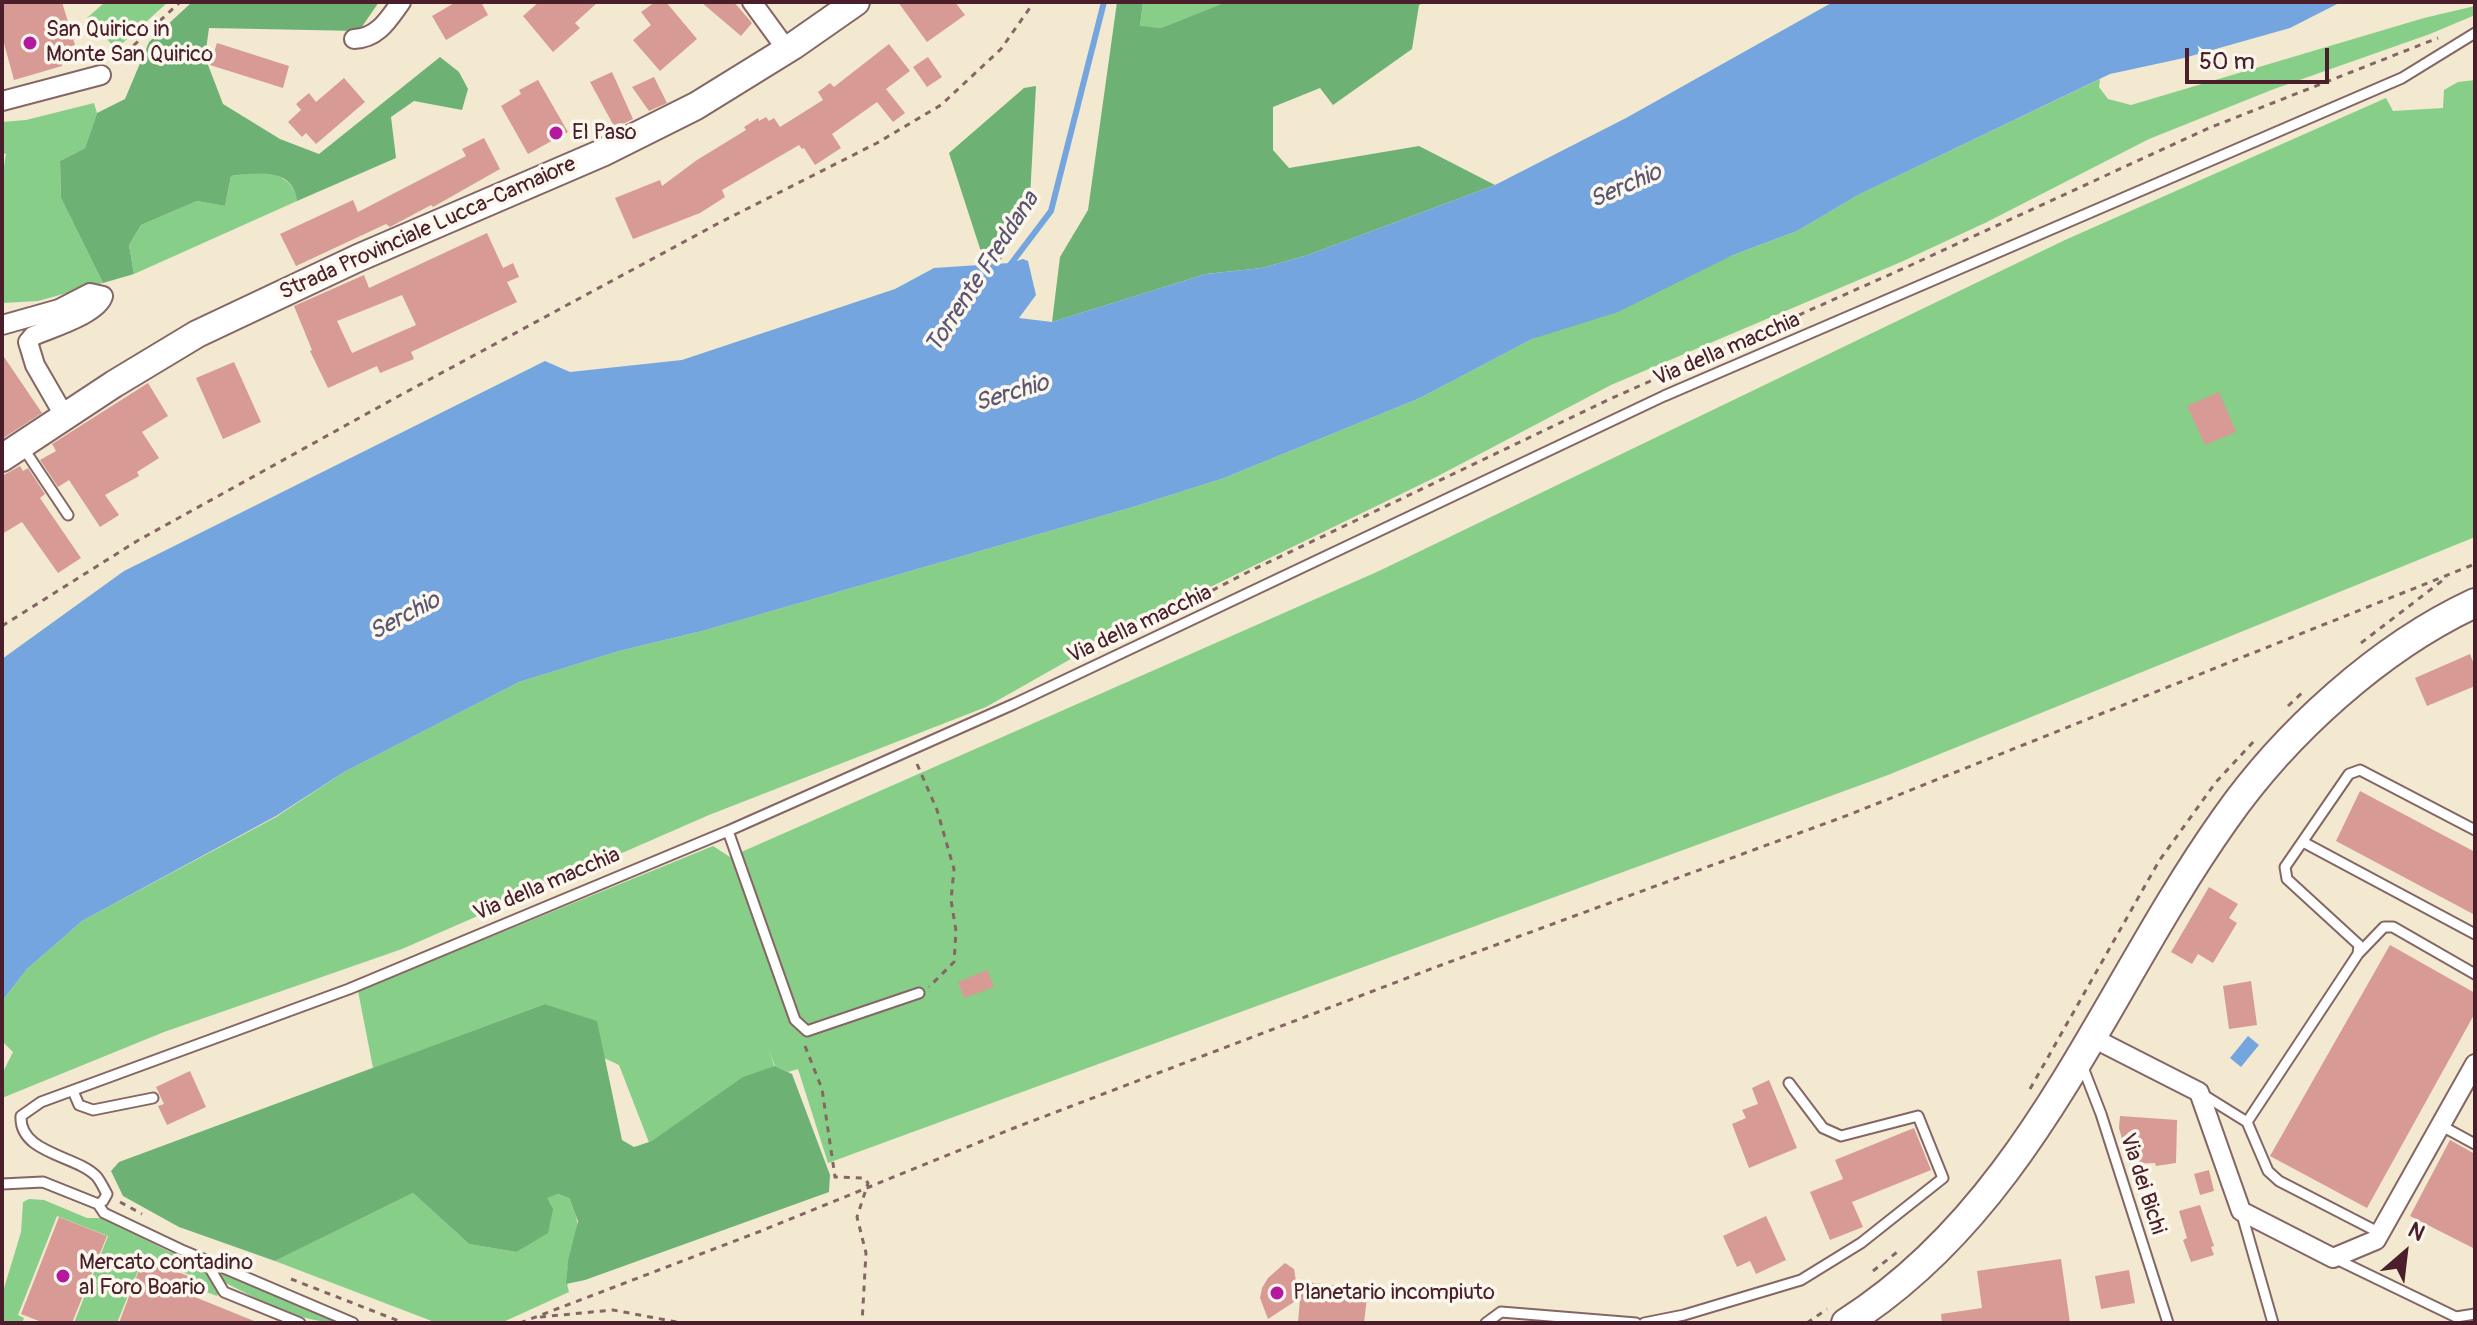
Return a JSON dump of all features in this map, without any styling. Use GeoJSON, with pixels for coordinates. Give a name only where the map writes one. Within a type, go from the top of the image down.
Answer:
{"type":"FeatureCollection","features":[{"type":"Feature","properties":{"kind":"main road","name":"Strada Provinciale Lucca-Camaiore"},"geometry":{"type":"LineString","coordinates":[[12,452],[147,364],[223,320],[371,252],[602,153],[696,106],[787,50],[856,2]]}},
{"type":"Feature","properties":{"kind":"main road"},"geometry":{"type":"LineString","coordinates":[[1855,1317],[1918,1269],[1984,1200],[2020,1153],[2207,845],[2239,799],[2271,761],[2324,708],[2381,662],[2428,629],[2475,603]]}},
{"type":"Feature","properties":{"kind":"street"},"geometry":{"type":"LineString","coordinates":[[354,39],[369,37],[382,28],[401,2]]}},
{"type":"Feature","properties":{"kind":"street"},"geometry":{"type":"LineString","coordinates":[[752,2],[787,50]]}},
{"type":"Feature","properties":{"kind":"street"},"geometry":{"type":"LineString","coordinates":[[2,101],[101,75]]}},
{"type":"Feature","properties":{"kind":"street"},"geometry":{"type":"LineString","coordinates":[[2,325],[59,309],[90,293],[103,296],[93,309],[33,336],[28,342],[35,365],[65,417]]}},
{"type":"Feature","properties":{"kind":"street"},"geometry":{"type":"LineString","coordinates":[[2085,1048],[2199,1092],[2241,1211],[2333,1258],[2376,1240],[2475,1064]]}},
{"type":"Feature","properties":{"kind":"lane","name":"Via della macchia"},"geometry":{"type":"LineString","coordinates":[[107,1194],[94,1175],[30,1140],[20,1127],[21,1116],[30,1109],[73,1091],[349,989],[728,831],[1014,704],[1664,396],[2402,78],[2475,33]]}},
{"type":"Feature","properties":{"kind":"lane"},"geometry":{"type":"LineString","coordinates":[[12,452],[68,515]]}},
{"type":"Feature","properties":{"kind":"lane"},"geometry":{"type":"LineString","coordinates":[[2358,954],[2359,945],[2287,879],[2285,867],[2349,774],[2360,770],[2475,830]]}},
{"type":"Feature","properties":{"kind":"lane"},"geometry":{"type":"LineString","coordinates":[[728,831],[795,1020],[807,1031],[919,993]]}},
{"type":"Feature","properties":{"kind":"lane"},"geometry":{"type":"LineString","coordinates":[[2303,842],[2475,934]]}},
{"type":"Feature","properties":{"kind":"lane"},"geometry":{"type":"LineString","coordinates":[[2247,1122],[2358,954],[2384,927],[2393,927],[2475,974]]}},
{"type":"Feature","properties":{"kind":"lane","name":"Via dei Bichi"},"geometry":{"type":"LineString","coordinates":[[2085,1048],[2101,1114],[2168,1323]]}},
{"type":"Feature","properties":{"kind":"lane"},"geometry":{"type":"LineString","coordinates":[[1644,1323],[1684,1315],[1801,1280],[1861,1243],[1943,1178],[1918,1116],[1841,1136],[1823,1128],[1789,1083]]}},
{"type":"Feature","properties":{"kind":"lane"},"geometry":{"type":"LineString","coordinates":[[73,1091],[79,1105],[93,1110],[153,1098]]}},
{"type":"Feature","properties":{"kind":"lane"},"geometry":{"type":"LineString","coordinates":[[2199,1092],[2247,1122],[2268,1171],[2279,1181],[2380,1233]]}},
{"type":"Feature","properties":{"kind":"lane"},"geometry":{"type":"LineString","coordinates":[[2440,1125],[2475,1144]]}},
{"type":"Feature","properties":{"kind":"lane"},"geometry":{"type":"LineString","coordinates":[[2,1184],[43,1182],[98,1204],[104,1213],[205,1260],[353,1323]]}},
{"type":"Feature","properties":{"kind":"lane"},"geometry":{"type":"LineString","coordinates":[[98,1204],[107,1194]]}},
{"type":"Feature","properties":{"kind":"lane"},"geometry":{"type":"LineString","coordinates":[[2241,1211],[2273,1323]]}},
{"type":"Feature","properties":{"kind":"lane"},"geometry":{"type":"LineString","coordinates":[[2333,1258],[2456,1317],[2475,1314]]}},
{"type":"Feature","properties":{"kind":"lane"},"geometry":{"type":"LineString","coordinates":[[205,1260],[224,1292],[300,1323]]}},
{"type":"Feature","properties":{"kind":"lane"},"geometry":{"type":"LineString","coordinates":[[1486,1323],[1501,1312],[1636,1323]]}},
{"type":"Feature","properties":{"kind":"path"},"geometry":{"type":"LineString","coordinates":[[101,75],[180,2]]}},
{"type":"Feature","properties":{"kind":"path"},"geometry":{"type":"LineString","coordinates":[[2,626],[137,541],[411,389],[703,232],[877,143],[941,105],[1001,49],[1034,2]]}},
{"type":"Feature","properties":{"kind":"path"},"geometry":{"type":"LineString","coordinates":[[1246,573],[1610,399],[2209,128],[2443,36]]}},
{"type":"Feature","properties":{"kind":"path"},"geometry":{"type":"LineString","coordinates":[[520,1323],[1014,1128],[1436,967],[1851,814],[2475,564]]}},
{"type":"Feature","properties":{"kind":"path"},"geometry":{"type":"LineString","coordinates":[[919,993],[934,983],[954,962],[956,931],[951,900],[954,869],[937,810],[921,773]]}},
{"type":"Feature","properties":{"kind":"path"},"geometry":{"type":"LineString","coordinates":[[795,1020],[822,1089],[835,1177],[864,1178],[868,1188],[857,1217],[866,1253],[862,1323]]}},
{"type":"Feature","properties":{"kind":"path"},"geometry":{"type":"LineString","coordinates":[[107,1194],[149,1217]]}},
{"type":"Feature","properties":{"kind":"path"},"geometry":{"type":"LineString","coordinates":[[289,1278],[404,1323]]}},
{"type":"Feature","properties":{"kind":"path"},"geometry":{"type":"LineString","coordinates":[[536,1317],[613,1310],[682,1323]]}},
{"type":"Feature","properties":{"kind":"green space"},"geometry":{"type":"Polygon","coordinates":[[[105,2],[168,2],[116,49],[87,18],[105,2]]]}},
{"type":"Feature","properties":{"kind":"green space"},"geometry":{"type":"Polygon","coordinates":[[[192,2],[379,2],[359,31],[209,28],[205,57],[223,104],[280,139],[319,154],[440,57],[459,72],[468,89],[462,110],[414,101],[391,117],[396,158],[297,201],[289,182],[281,177],[262,174],[231,176],[225,206],[197,201],[141,225],[129,245],[134,274],[103,283],[61,198],[60,161],[85,148],[97,113],[125,99],[149,42],[192,2]]]}},
{"type":"Feature","properties":{"kind":"green space"},"geometry":{"type":"Polygon","coordinates":[[[1117,2],[1143,2],[1140,26],[1161,28],[1226,2],[1425,2],[1419,5],[1412,49],[1333,105],[1320,88],[1273,107],[1273,150],[1289,168],[1419,146],[1495,185],[1308,255],[1262,268],[1206,274],[1052,322],[1060,257],[1088,210],[1117,2]]]}},
{"type":"Feature","properties":{"kind":"green space"},"geometry":{"type":"Polygon","coordinates":[[[1143,2],[1226,2],[1161,28],[1140,27],[1143,2]]]}},
{"type":"Feature","properties":{"kind":"green space"},"geometry":{"type":"Polygon","coordinates":[[[2475,6],[2475,15],[2430,34],[2274,89],[2149,139],[1901,262],[1611,385],[1436,477],[1122,630],[986,707],[709,815],[402,949],[164,1032],[2,1098],[2,1074],[13,1052],[2,1041],[2,1001],[27,969],[82,921],[276,817],[344,772],[519,682],[619,651],[702,631],[1133,507],[1224,478],[1420,398],[1532,339],[1797,231],[1858,195],[2100,79],[2099,87],[2108,99],[2131,105],[2424,18],[2475,6]]]}},
{"type":"Feature","properties":{"kind":"green space"},"geometry":{"type":"Polygon","coordinates":[[[2475,80],[2475,537],[1888,775],[828,1163],[798,1069],[788,1072],[775,1066],[769,1051],[784,1094],[650,1145],[619,1065],[604,1058],[596,1021],[545,1004],[373,1068],[358,991],[713,846],[730,857],[1379,571],[2065,240],[2386,98],[2393,111],[2443,108],[2444,90],[2458,82],[2475,80]]]}},
{"type":"Feature","properties":{"kind":"green space"},"geometry":{"type":"Polygon","coordinates":[[[1036,86],[1029,216],[998,264],[985,264],[949,153],[1024,88],[1036,86]]]}},
{"type":"Feature","properties":{"kind":"green space"},"geometry":{"type":"Polygon","coordinates":[[[94,103],[97,113],[85,148],[60,161],[61,198],[103,283],[38,301],[2,303],[2,178],[6,154],[2,153],[2,122],[26,120],[94,103]]]}},
{"type":"Feature","properties":{"kind":"green space"},"geometry":{"type":"Polygon","coordinates":[[[269,171],[291,186],[297,201],[134,274],[129,245],[141,225],[197,201],[225,206],[231,176],[269,171]]]}},
{"type":"Feature","properties":{"kind":"green space"},"geometry":{"type":"Polygon","coordinates":[[[545,1004],[597,1021],[622,1140],[634,1147],[652,1141],[743,1077],[775,1066],[792,1074],[830,1175],[829,1192],[585,1280],[566,1284],[578,1221],[569,1198],[558,1194],[547,1198],[553,1209],[548,1233],[516,1252],[469,1244],[413,1193],[275,1261],[179,1227],[123,1196],[111,1171],[119,1162],[545,1004]]]}},
{"type":"Feature","properties":{"kind":"green space"},"geometry":{"type":"Polygon","coordinates":[[[413,1193],[469,1244],[516,1252],[546,1198],[558,1194],[569,1198],[576,1216],[577,1231],[568,1264],[569,1292],[501,1323],[437,1323],[275,1261],[413,1193]]]}},
{"type":"Feature","properties":{"kind":"green space"},"geometry":{"type":"Polygon","coordinates":[[[29,1199],[44,1200],[87,1218],[102,1218],[168,1251],[343,1323],[296,1315],[222,1281],[217,1296],[191,1286],[193,1276],[143,1258],[117,1323],[74,1323],[108,1236],[57,1216],[18,1315],[24,1318],[22,1323],[7,1323],[2,1319],[2,1295],[21,1232],[23,1202],[29,1199]]]}},
{"type":"Feature","properties":{"kind":"water","name":"Serchio"},"geometry":{"type":"Polygon","coordinates":[[[1833,2],[2341,2],[2290,28],[2184,58],[2110,74],[1858,195],[1797,231],[1733,255],[1618,312],[1532,339],[1420,398],[1224,478],[1133,507],[702,631],[619,651],[519,682],[344,772],[276,816],[82,921],[27,969],[2,1001],[2,659],[124,571],[545,361],[570,372],[682,360],[895,289],[934,268],[1028,261],[1036,295],[1019,318],[1052,322],[1206,274],[1262,268],[1308,255],[1495,185],[1626,118],[1833,2]]]}},
{"type":"Feature","properties":{"kind":"water"},"geometry":{"type":"Polygon","coordinates":[[[2248,1036],[2259,1045],[2241,1067],[2230,1058],[2248,1036]]]}},
{"type":"Feature","properties":{"kind":"building","name":"San Quirico in Monte San Quirico"},"geometry":{"type":"Polygon","coordinates":[[[2,2],[62,2],[75,45],[58,50],[62,66],[14,80],[2,36],[2,2]]]}},
{"type":"Feature","properties":{"kind":"building"},"geometry":{"type":"Polygon","coordinates":[[[456,2],[481,2],[488,15],[446,40],[432,16],[456,2]]]}},
{"type":"Feature","properties":{"kind":"building"},"geometry":{"type":"Polygon","coordinates":[[[539,2],[598,2],[575,23],[580,28],[553,52],[523,16],[539,2]]]}},
{"type":"Feature","properties":{"kind":"building"},"geometry":{"type":"Polygon","coordinates":[[[655,2],[666,2],[697,39],[660,71],[633,40],[651,25],[641,12],[655,2]]]}},
{"type":"Feature","properties":{"kind":"building"},"geometry":{"type":"Polygon","coordinates":[[[701,2],[734,2],[752,23],[741,36],[701,2]]]}},
{"type":"Feature","properties":{"kind":"building"},"geometry":{"type":"Polygon","coordinates":[[[898,2],[955,2],[965,15],[927,42],[898,2]]]}},
{"type":"Feature","properties":{"kind":"building"},"geometry":{"type":"Polygon","coordinates":[[[217,43],[289,66],[283,88],[210,65],[217,43]]]}},
{"type":"Feature","properties":{"kind":"building"},"geometry":{"type":"Polygon","coordinates":[[[889,44],[910,71],[886,89],[905,113],[893,122],[877,102],[832,134],[841,148],[815,165],[799,145],[722,190],[725,197],[700,213],[633,239],[615,198],[660,180],[662,186],[746,130],[744,127],[758,118],[759,121],[766,117],[769,121],[774,118],[780,127],[823,100],[818,92],[830,83],[834,87],[889,44]]]}},
{"type":"Feature","properties":{"kind":"building"},"geometry":{"type":"Polygon","coordinates":[[[928,57],[942,77],[927,87],[913,67],[928,57]]]}},
{"type":"Feature","properties":{"kind":"building"},"geometry":{"type":"Polygon","coordinates":[[[612,72],[633,119],[615,128],[590,82],[612,72]]]}},
{"type":"Feature","properties":{"kind":"building"},"geometry":{"type":"Polygon","coordinates":[[[654,77],[667,103],[649,111],[632,87],[654,77]]]}},
{"type":"Feature","properties":{"kind":"building"},"geometry":{"type":"Polygon","coordinates":[[[344,78],[365,102],[316,144],[306,133],[302,137],[288,122],[301,110],[296,104],[309,93],[316,102],[344,78]]]}},
{"type":"Feature","properties":{"kind":"building"},"geometry":{"type":"Polygon","coordinates":[[[538,80],[568,132],[528,154],[501,106],[521,94],[519,90],[538,80]]]}},
{"type":"Feature","properties":{"kind":"building"},"geometry":{"type":"Polygon","coordinates":[[[484,138],[500,169],[433,207],[431,205],[390,227],[386,224],[296,266],[280,234],[353,200],[358,212],[466,156],[462,149],[484,138]]]}},
{"type":"Feature","properties":{"kind":"building"},"geometry":{"type":"Polygon","coordinates":[[[487,233],[503,268],[513,263],[519,277],[507,282],[517,302],[411,352],[414,359],[380,373],[377,366],[328,388],[310,351],[294,306],[364,275],[369,288],[487,233]],[[402,295],[337,321],[352,353],[416,325],[402,295]]]}},
{"type":"Feature","properties":{"kind":"building"},"geometry":{"type":"Polygon","coordinates":[[[2,354],[42,413],[2,439],[2,354]]]}},
{"type":"Feature","properties":{"kind":"building"},"geometry":{"type":"Polygon","coordinates":[[[234,362],[261,422],[223,439],[196,378],[234,362]]]}},
{"type":"Feature","properties":{"kind":"building"},"geometry":{"type":"Polygon","coordinates":[[[148,383],[168,416],[142,432],[159,458],[137,472],[139,476],[105,495],[119,515],[100,527],[69,480],[58,487],[40,460],[56,451],[52,444],[148,383]]]}},
{"type":"Feature","properties":{"kind":"building"},"geometry":{"type":"Polygon","coordinates":[[[2219,392],[2236,432],[2205,445],[2187,406],[2219,392]]]}},
{"type":"Feature","properties":{"kind":"building"},"geometry":{"type":"Polygon","coordinates":[[[20,466],[23,471],[28,468],[45,494],[40,498],[81,558],[58,573],[22,522],[2,534],[2,476],[20,466]]]}},
{"type":"Feature","properties":{"kind":"building"},"geometry":{"type":"Polygon","coordinates":[[[2470,654],[2475,667],[2475,686],[2427,706],[2415,678],[2470,654]]]}},
{"type":"Feature","properties":{"kind":"building"},"geometry":{"type":"Polygon","coordinates":[[[2360,791],[2475,852],[2475,915],[2336,841],[2360,791]]]}},
{"type":"Feature","properties":{"kind":"building"},"geometry":{"type":"Polygon","coordinates":[[[2209,887],[2238,904],[2229,918],[2237,923],[2213,963],[2198,954],[2192,964],[2171,952],[2209,887]]]}},
{"type":"Feature","properties":{"kind":"building"},"geometry":{"type":"Polygon","coordinates":[[[2390,945],[2475,993],[2475,1013],[2367,1208],[2270,1156],[2390,945]]]}},
{"type":"Feature","properties":{"kind":"building"},"geometry":{"type":"Polygon","coordinates":[[[987,970],[994,987],[964,998],[958,982],[987,970]]]}},
{"type":"Feature","properties":{"kind":"building"},"geometry":{"type":"Polygon","coordinates":[[[2251,981],[2257,1025],[2229,1029],[2223,986],[2251,981]]]}},
{"type":"Feature","properties":{"kind":"building"},"geometry":{"type":"Polygon","coordinates":[[[190,1071],[206,1107],[167,1125],[158,1106],[164,1104],[156,1087],[190,1071]]]}},
{"type":"Feature","properties":{"kind":"building"},"geometry":{"type":"Polygon","coordinates":[[[1769,1080],[1797,1148],[1749,1168],[1732,1124],[1746,1118],[1742,1110],[1758,1104],[1752,1088],[1769,1080]]]}},
{"type":"Feature","properties":{"kind":"building"},"geometry":{"type":"Polygon","coordinates":[[[2120,1116],[2177,1120],[2176,1163],[2156,1166],[2155,1163],[2129,1164],[2119,1128],[2120,1116]]]}},
{"type":"Feature","properties":{"kind":"building"},"geometry":{"type":"Polygon","coordinates":[[[1914,1128],[1931,1170],[1852,1202],[1863,1227],[1830,1240],[1810,1192],[1843,1179],[1835,1160],[1914,1128]]]}},
{"type":"Feature","properties":{"kind":"building"},"geometry":{"type":"Polygon","coordinates":[[[2450,1140],[2475,1154],[2475,1249],[2410,1216],[2450,1140]]]}},
{"type":"Feature","properties":{"kind":"building"},"geometry":{"type":"Polygon","coordinates":[[[2209,1170],[2214,1191],[2200,1195],[2194,1174],[2209,1170]]]}},
{"type":"Feature","properties":{"kind":"building"},"geometry":{"type":"Polygon","coordinates":[[[2200,1205],[2214,1246],[2211,1247],[2214,1255],[2191,1262],[2183,1240],[2187,1238],[2179,1211],[2200,1205]]]}},
{"type":"Feature","properties":{"kind":"building"},"geometry":{"type":"Polygon","coordinates":[[[1766,1216],[1786,1260],[1756,1274],[1750,1261],[1737,1267],[1723,1236],[1766,1216]]]}},
{"type":"Feature","properties":{"kind":"building","name":"Mercato contadino al Foro Boario"},"geometry":{"type":"Polygon","coordinates":[[[59,1217],[107,1236],[72,1323],[44,1323],[21,1314],[59,1217]]]}},
{"type":"Feature","properties":{"kind":"building","name":"Mercato contadino al Foro Boario"},"geometry":{"type":"Polygon","coordinates":[[[143,1259],[191,1277],[185,1293],[259,1323],[119,1323],[143,1259]]]}},
{"type":"Feature","properties":{"kind":"building"},"geometry":{"type":"Polygon","coordinates":[[[2061,1259],[2070,1323],[1942,1323],[1941,1314],[1982,1308],[1977,1271],[2061,1259]]]}},
{"type":"Feature","properties":{"kind":"building"},"geometry":{"type":"Polygon","coordinates":[[[1285,1263],[1294,1269],[1296,1281],[1368,1289],[1364,1323],[1298,1323],[1300,1298],[1268,1319],[1260,1298],[1262,1288],[1285,1263]]]}},
{"type":"Feature","properties":{"kind":"building"},"geometry":{"type":"Polygon","coordinates":[[[2129,1270],[2135,1303],[2101,1309],[2095,1276],[2129,1270]]]}},
{"type":"Feature","properties":{"kind":"waterway","name":"Torrente Freddana"},"geometry":{"type":"LineString","coordinates":[[1007,269],[1051,211],[1104,2]]}},
{"type":"Feature","properties":{"kind":"place","name":"San Quirico in Monte San Quirico"},"geometry":{"type":"Point","coordinates":[30,43]}},
{"type":"Feature","properties":{"kind":"place","name":"El Paso"},"geometry":{"type":"Point","coordinates":[556,133]}},
{"type":"Feature","properties":{"kind":"place","name":"Mercato contadino al Foro Boario"},"geometry":{"type":"Point","coordinates":[63,1276]}},
{"type":"Feature","properties":{"kind":"place","name":"Planetario incompiuto"},"geometry":{"type":"Point","coordinates":[1277,1293]}}]}
